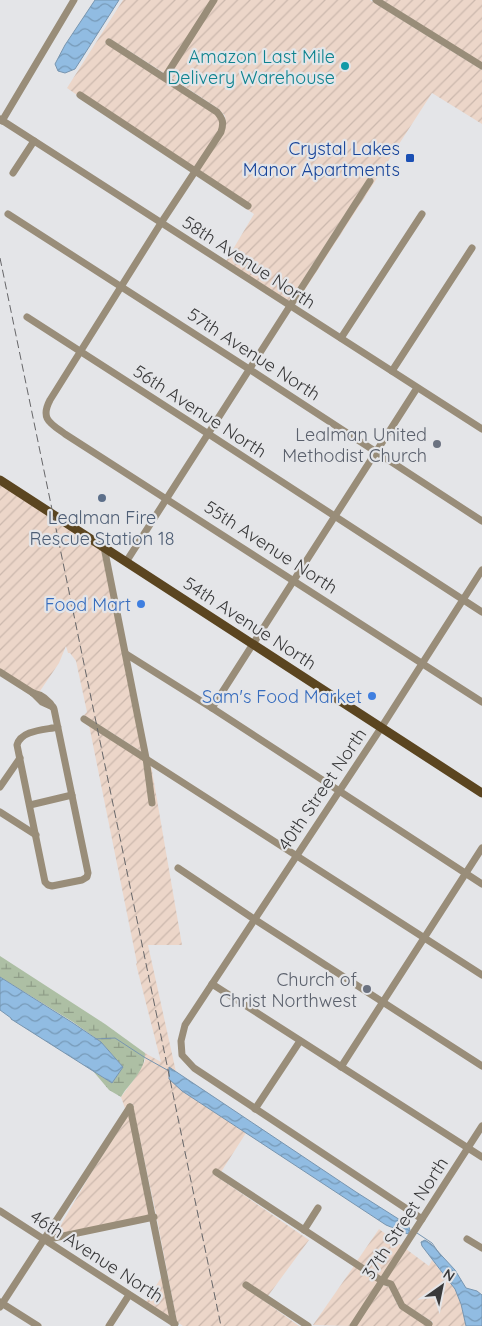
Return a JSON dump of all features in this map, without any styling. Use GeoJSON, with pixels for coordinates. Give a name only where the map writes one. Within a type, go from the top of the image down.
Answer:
{"type":"FeatureCollection","features":[{"type":"Feature","properties":{"kind":"main road","name":"54th Avenue North"},"geometry":{"type":"LineString","coordinates":[[0,480],[482,793]]}},
{"type":"Feature","properties":{"kind":"street"},"geometry":{"type":"LineString","coordinates":[[1,120],[32,72],[74,0]]}},
{"type":"Feature","properties":{"kind":"street"},"geometry":{"type":"LineString","coordinates":[[165,77],[214,0]]}},
{"type":"Feature","properties":{"kind":"street"},"geometry":{"type":"LineString","coordinates":[[376,0],[482,66]]}},
{"type":"Feature","properties":{"kind":"street"},"geometry":{"type":"LineString","coordinates":[[79,352],[221,132],[224,123],[217,112],[109,42]]}},
{"type":"Feature","properties":{"kind":"street"},"geometry":{"type":"LineString","coordinates":[[80,95],[248,206]]}},
{"type":"Feature","properties":{"kind":"street","name":"58th Avenue North"},"geometry":{"type":"LineString","coordinates":[[1,120],[482,429]]}},
{"type":"Feature","properties":{"kind":"street"},"geometry":{"type":"LineString","coordinates":[[13,173],[34,142]]}},
{"type":"Feature","properties":{"kind":"street"},"geometry":{"type":"LineString","coordinates":[[126,562],[370,181]]}},
{"type":"Feature","properties":{"kind":"street","name":"57th Avenue North"},"geometry":{"type":"LineString","coordinates":[[8,214],[482,521]]}},
{"type":"Feature","properties":{"kind":"street"},"geometry":{"type":"LineString","coordinates":[[341,338],[422,214]]}},
{"type":"Feature","properties":{"kind":"street"},"geometry":{"type":"LineString","coordinates":[[392,371],[472,248]]}},
{"type":"Feature","properties":{"kind":"street","name":"56th Avenue North"},"geometry":{"type":"LineString","coordinates":[[27,318],[208,433],[482,612]]}},
{"type":"Feature","properties":{"kind":"street","name":"55th Avenue North"},"geometry":{"type":"LineString","coordinates":[[79,352],[45,409],[45,416],[50,423],[482,702]]}},
{"type":"Feature","properties":{"kind":"street"},"geometry":{"type":"LineString","coordinates":[[212,708],[417,388]]}},
{"type":"Feature","properties":{"kind":"street"},"geometry":{"type":"LineString","coordinates":[[104,548],[146,758],[152,803]]}},
{"type":"Feature","properties":{"kind":"street","name":"40th Street North"},"geometry":{"type":"LineString","coordinates":[[255,1109],[194,1068],[182,1055],[181,1041],[185,1024],[338,790],[381,728],[482,570]]}},
{"type":"Feature","properties":{"kind":"street"},"geometry":{"type":"LineString","coordinates":[[126,654],[482,884]]}},
{"type":"Feature","properties":{"kind":"street"},"geometry":{"type":"LineString","coordinates":[[0,672],[33,694],[44,697],[54,708],[58,727],[88,872],[87,877],[82,880],[56,886],[48,885],[46,882],[18,742],[26,734],[58,727]]}},
{"type":"Feature","properties":{"kind":"street"},"geometry":{"type":"LineString","coordinates":[[84,719],[482,975]]}},
{"type":"Feature","properties":{"kind":"street"},"geometry":{"type":"LineString","coordinates":[[0,787],[20,758]]}},
{"type":"Feature","properties":{"kind":"street"},"geometry":{"type":"LineString","coordinates":[[30,805],[72,795]]}},
{"type":"Feature","properties":{"kind":"street"},"geometry":{"type":"LineString","coordinates":[[0,812],[36,835]]}},
{"type":"Feature","properties":{"kind":"street"},"geometry":{"type":"LineString","coordinates":[[341,1067],[482,848]]}},
{"type":"Feature","properties":{"kind":"street"},"geometry":{"type":"LineString","coordinates":[[178,868],[482,1066]]}},
{"type":"Feature","properties":{"kind":"street"},"geometry":{"type":"LineString","coordinates":[[212,984],[482,1157]]}},
{"type":"Feature","properties":{"kind":"street"},"geometry":{"type":"LineString","coordinates":[[300,1041],[255,1109],[421,1221]]}},
{"type":"Feature","properties":{"kind":"street"},"geometry":{"type":"LineString","coordinates":[[38,1326],[1,1304],[130,1107],[176,1325]]}},
{"type":"Feature","properties":{"kind":"street","name":"37th Street North"},"geometry":{"type":"LineString","coordinates":[[353,1326],[482,1126]]}},
{"type":"Feature","properties":{"kind":"street"},"geometry":{"type":"LineString","coordinates":[[216,1172],[382,1281],[391,1284],[402,1306],[429,1324]]}},
{"type":"Feature","properties":{"kind":"street"},"geometry":{"type":"LineString","coordinates":[[304,1230],[318,1208]]}},
{"type":"Feature","properties":{"kind":"street","name":"46th Avenue North"},"geometry":{"type":"LineString","coordinates":[[0,1211],[176,1325]]}},
{"type":"Feature","properties":{"kind":"street"},"geometry":{"type":"LineString","coordinates":[[44,1240],[154,1217]]}},
{"type":"Feature","properties":{"kind":"street"},"geometry":{"type":"LineString","coordinates":[[467,1239],[482,1248]]}},
{"type":"Feature","properties":{"kind":"street"},"geometry":{"type":"LineString","coordinates":[[246,1285],[308,1326]]}},
{"type":"Feature","properties":{"kind":"street"},"geometry":{"type":"LineString","coordinates":[[109,1326],[129,1295]]}},
{"type":"Feature","properties":{"kind":"shaded area"},"geometry":{"type":"Polygon","coordinates":[[[123,0],[211,0],[164,73],[109,38],[105,43],[220,119],[219,130],[194,167],[79,92],[77,95],[67,88],[123,0]]]}},
{"type":"Feature","properties":{"kind":"shaded area"},"geometry":{"type":"Polygon","coordinates":[[[217,0],[370,0],[482,70],[482,124],[432,93],[295,305],[374,180],[369,177],[289,301],[226,261],[254,214],[248,210],[251,205],[199,170],[224,130],[226,124],[225,116],[219,109],[169,76],[217,0]]]}},
{"type":"Feature","properties":{"kind":"shaded area"},"geometry":{"type":"Polygon","coordinates":[[[382,0],[482,0],[482,63],[382,0]]]}},
{"type":"Feature","properties":{"kind":"shaded area"},"geometry":{"type":"Polygon","coordinates":[[[0,484],[102,549],[142,752],[84,715],[87,712],[76,661],[68,653],[66,646],[59,663],[40,692],[33,690],[0,669],[0,484]]]}},
{"type":"Feature","properties":{"kind":"shaded area"},"geometry":{"type":"Polygon","coordinates":[[[89,725],[143,760],[150,807],[155,805],[149,764],[151,765],[182,945],[148,945],[176,1072],[170,1068],[182,1091],[246,1133],[221,1172],[216,1169],[213,1174],[309,1240],[268,1296],[246,1282],[243,1286],[299,1326],[183,1326],[177,1322],[134,1106],[130,1103],[126,1111],[121,1097],[145,1061],[145,1053],[161,1062],[136,964],[89,725]]]}},
{"type":"Feature","properties":{"kind":"shaded area"},"geometry":{"type":"Polygon","coordinates":[[[129,1114],[150,1215],[55,1235],[90,1175],[129,1114]]]}},
{"type":"Feature","properties":{"kind":"shaded area"},"geometry":{"type":"Polygon","coordinates":[[[379,1229],[402,1246],[382,1277],[357,1261],[379,1229]]]}},
{"type":"Feature","properties":{"kind":"shaded area"},"geometry":{"type":"Polygon","coordinates":[[[406,1249],[429,1266],[432,1260],[455,1289],[466,1326],[431,1326],[433,1322],[404,1304],[386,1280],[406,1249]]]}},
{"type":"Feature","properties":{"kind":"shaded area"},"geometry":{"type":"Polygon","coordinates":[[[354,1266],[378,1282],[349,1326],[313,1325],[354,1266]]]}},
{"type":"Feature","properties":{"kind":"shaded area"},"geometry":{"type":"Polygon","coordinates":[[[162,1276],[170,1318],[146,1302],[162,1276]]]}},
{"type":"Feature","properties":{"kind":"shaded area"},"geometry":{"type":"Polygon","coordinates":[[[383,1285],[389,1287],[399,1308],[428,1326],[356,1326],[383,1285]]]}},
{"type":"Feature","properties":{"kind":"green space"},"geometry":{"type":"Polygon","coordinates":[[[0,956],[105,1024],[145,1053],[140,1072],[121,1097],[109,1090],[93,1071],[112,1083],[123,1067],[101,1042],[73,1022],[0,977],[0,956]]]}},
{"type":"Feature","properties":{"kind":"water"},"geometry":{"type":"Polygon","coordinates":[[[95,0],[119,0],[75,69],[65,73],[58,71],[55,64],[65,45],[95,0]]]}},
{"type":"Feature","properties":{"kind":"water"},"geometry":{"type":"Polygon","coordinates":[[[0,977],[101,1042],[123,1067],[112,1083],[11,1019],[0,1010],[0,977]]]}},
{"type":"Feature","properties":{"kind":"water"},"geometry":{"type":"Polygon","coordinates":[[[169,1067],[408,1225],[410,1230],[408,1234],[386,1225],[182,1091],[169,1079],[169,1067]]]}},
{"type":"Feature","properties":{"kind":"water"},"geometry":{"type":"Polygon","coordinates":[[[425,1240],[455,1270],[466,1288],[477,1291],[482,1295],[482,1326],[466,1326],[455,1289],[422,1246],[421,1242],[425,1240]]]}},
{"type":"Feature","properties":{"kind":"waterway"},"geometry":{"type":"LineString","coordinates":[[95,1039],[115,1038],[169,1071]]}},
{"type":"Feature","properties":{"kind":"waterway"},"geometry":{"type":"LineString","coordinates":[[417,1233],[432,1243],[441,1256]]}},
{"type":"Feature","properties":{"kind":"railway"},"geometry":{"type":"LineString","coordinates":[[0,258],[221,1326]]}},
{"type":"Feature","properties":{"kind":"place","name":"Amazon Last Mile Delivery Warehouse"},"geometry":{"type":"Point","coordinates":[345,66]}},
{"type":"Feature","properties":{"kind":"place","name":"Crystal Lakes Manor Apartments"},"geometry":{"type":"Point","coordinates":[410,158]}},
{"type":"Feature","properties":{"kind":"place","name":"Lealman United Methodist Church"},"geometry":{"type":"Point","coordinates":[437,444]}},
{"type":"Feature","properties":{"kind":"place","name":"Lealman Fire Rescue Station 18"},"geometry":{"type":"Point","coordinates":[102,498]}},
{"type":"Feature","properties":{"kind":"place","name":"Food Mart"},"geometry":{"type":"Point","coordinates":[141,604]}},
{"type":"Feature","properties":{"kind":"place","name":"Sam's Food Market"},"geometry":{"type":"Point","coordinates":[372,696]}},
{"type":"Feature","properties":{"kind":"place","name":"Church of Christ Northwest"},"geometry":{"type":"Point","coordinates":[367,989]}}]}
